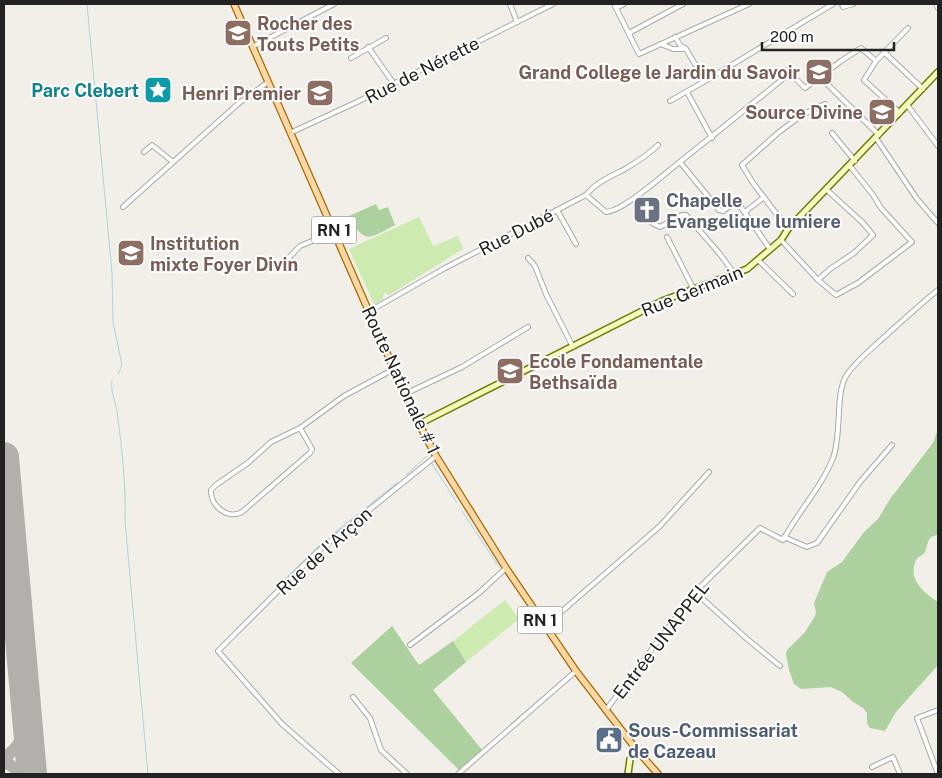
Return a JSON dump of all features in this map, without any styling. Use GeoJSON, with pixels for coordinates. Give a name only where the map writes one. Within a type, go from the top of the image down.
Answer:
{"type":"FeatureCollection","features":[{"type":"Feature","properties":{"kind":"main road","name":"Route Nationale # 1"},"geometry":{"type":"LineString","coordinates":[[234,4],[368,312],[419,424],[436,456],[544,626],[636,749],[658,774]]}},
{"type":"Feature","properties":{"kind":"street"},"geometry":{"type":"LineString","coordinates":[[252,47],[334,4]]}},
{"type":"Feature","properties":{"kind":"street"},"geometry":{"type":"LineString","coordinates":[[510,4],[517,22]]}},
{"type":"Feature","properties":{"kind":"street","name":"Rue de Nérette"},"geometry":{"type":"LineString","coordinates":[[290,133],[394,84],[553,4]]}},
{"type":"Feature","properties":{"kind":"street"},"geometry":{"type":"LineString","coordinates":[[624,4],[615,6],[639,54],[749,4]]}},
{"type":"Feature","properties":{"kind":"street"},"geometry":{"type":"LineString","coordinates":[[629,33],[683,4]]}},
{"type":"Feature","properties":{"kind":"street"},"geometry":{"type":"LineString","coordinates":[[670,101],[833,4]]}},
{"type":"Feature","properties":{"kind":"street"},"geometry":{"type":"LineString","coordinates":[[842,4],[843,7],[853,4]]}},
{"type":"Feature","properties":{"kind":"street"},"geometry":{"type":"LineString","coordinates":[[936,4],[938,8]]}},
{"type":"Feature","properties":{"kind":"street"},"geometry":{"type":"LineString","coordinates":[[900,114],[864,80],[876,61],[908,28]]}},
{"type":"Feature","properties":{"kind":"street"},"geometry":{"type":"LineString","coordinates":[[675,37],[680,46],[686,49],[705,81]]}},
{"type":"Feature","properties":{"kind":"street"},"geometry":{"type":"LineString","coordinates":[[351,58],[386,38]]}},
{"type":"Feature","properties":{"kind":"street"},"geometry":{"type":"LineString","coordinates":[[661,44],[673,49],[686,49]]}},
{"type":"Feature","properties":{"kind":"street"},"geometry":{"type":"LineString","coordinates":[[368,47],[394,84]]}},
{"type":"Feature","properties":{"kind":"street"},"geometry":{"type":"LineString","coordinates":[[586,195],[606,212],[609,212],[641,193],[790,74],[805,88],[861,48],[876,61]]}},
{"type":"Feature","properties":{"kind":"street"},"geometry":{"type":"LineString","coordinates":[[885,53],[923,89]]}},
{"type":"Feature","properties":{"kind":"street","name":"Rue Germain"},"geometry":{"type":"LineString","coordinates":[[419,424],[573,347],[642,310],[693,288],[747,270],[781,240],[788,229],[937,76]]}},
{"type":"Feature","properties":{"kind":"street"},"geometry":{"type":"LineString","coordinates":[[820,77],[878,137],[917,199],[938,223]]}},
{"type":"Feature","properties":{"kind":"street"},"geometry":{"type":"LineString","coordinates":[[123,207],[239,103],[268,82]]}},
{"type":"Feature","properties":{"kind":"street"},"geometry":{"type":"LineString","coordinates":[[687,92],[712,138]]}},
{"type":"Feature","properties":{"kind":"street"},"geometry":{"type":"LineString","coordinates":[[788,229],[742,164],[802,114],[825,104]]}},
{"type":"Feature","properties":{"kind":"street"},"geometry":{"type":"LineString","coordinates":[[908,106],[938,146]]}},
{"type":"Feature","properties":{"kind":"street"},"geometry":{"type":"LineString","coordinates":[[832,133],[856,160]]}},
{"type":"Feature","properties":{"kind":"street"},"geometry":{"type":"LineString","coordinates":[[144,152],[152,144],[173,162]]}},
{"type":"Feature","properties":{"kind":"street","name":"Rue Dubé"},"geometry":{"type":"LineString","coordinates":[[368,312],[445,268],[586,195],[590,190],[645,157],[658,146]]}},
{"type":"Feature","properties":{"kind":"street"},"geometry":{"type":"LineString","coordinates":[[680,162],[719,210],[723,211],[734,203],[738,203],[770,249]]}},
{"type":"Feature","properties":{"kind":"street"},"geometry":{"type":"LineString","coordinates":[[781,240],[818,280],[836,295],[858,283],[912,242],[881,208],[874,195],[850,166]]}},
{"type":"Feature","properties":{"kind":"street"},"geometry":{"type":"LineString","coordinates":[[818,280],[830,268],[854,253],[873,235],[863,223],[827,190]]}},
{"type":"Feature","properties":{"kind":"street"},"geometry":{"type":"LineString","coordinates":[[745,212],[764,197]]}},
{"type":"Feature","properties":{"kind":"street"},"geometry":{"type":"LineString","coordinates":[[557,210],[576,244]]}},
{"type":"Feature","properties":{"kind":"street"},"geometry":{"type":"LineString","coordinates":[[652,223],[660,227],[682,215],[686,215],[734,273]]}},
{"type":"Feature","properties":{"kind":"street"},"geometry":{"type":"LineString","coordinates":[[281,266],[300,246],[312,241],[332,226]]}},
{"type":"Feature","properties":{"kind":"street"},"geometry":{"type":"LineString","coordinates":[[667,237],[693,288]]}},
{"type":"Feature","properties":{"kind":"street"},"geometry":{"type":"LineString","coordinates":[[528,258],[535,266],[546,294],[573,347]]}},
{"type":"Feature","properties":{"kind":"street"},"geometry":{"type":"LineString","coordinates":[[758,260],[793,294]]}},
{"type":"Feature","properties":{"kind":"street"},"geometry":{"type":"LineString","coordinates":[[784,538],[812,497],[833,459],[839,431],[841,392],[847,375],[871,349],[938,290]]}},
{"type":"Feature","properties":{"kind":"street"},"geometry":{"type":"LineString","coordinates":[[405,394],[462,367],[528,327]]}},
{"type":"Feature","properties":{"kind":"street"},"geometry":{"type":"LineString","coordinates":[[300,428],[312,450],[310,453],[237,516],[230,516],[218,507],[210,495],[211,490],[249,462],[271,442],[300,428],[344,396],[394,370]]}},
{"type":"Feature","properties":{"kind":"street","name":"Entrée UNAPPEL"},"geometry":{"type":"LineString","coordinates":[[606,710],[695,592],[760,528],[807,547],[817,542],[860,482],[892,445]]}},
{"type":"Feature","properties":{"kind":"street","name":"Rue de l'Arçon"},"geometry":{"type":"LineString","coordinates":[[339,774],[282,724],[218,651],[317,552],[436,456]]}},
{"type":"Feature","properties":{"kind":"street"},"geometry":{"type":"LineString","coordinates":[[544,626],[660,526],[709,472]]}},
{"type":"Feature","properties":{"kind":"street"},"geometry":{"type":"LineString","coordinates":[[410,645],[479,592],[506,568]]}},
{"type":"Feature","properties":{"kind":"street"},"geometry":{"type":"LineString","coordinates":[[695,592],[780,666]]}},
{"type":"Feature","properties":{"kind":"street"},"geometry":{"type":"LineString","coordinates":[[458,774],[576,671]]}},
{"type":"Feature","properties":{"kind":"street"},"geometry":{"type":"LineString","coordinates":[[353,697],[370,718],[381,750],[408,774]]}},
{"type":"Feature","properties":{"kind":"street"},"geometry":{"type":"LineString","coordinates":[[938,710],[916,718],[937,767],[938,774]]}},
{"type":"Feature","properties":{"kind":"street"},"geometry":{"type":"LineString","coordinates":[[628,774],[630,759],[636,749]]}},
{"type":"Feature","properties":{"kind":"street"},"geometry":{"type":"LineString","coordinates":[[872,767],[892,757],[900,774]]}},
{"type":"Feature","properties":{"kind":"green space"},"geometry":{"type":"Polygon","coordinates":[[[376,204],[379,210],[388,207],[395,225],[379,234],[368,237],[359,232],[349,216],[376,204]]]}},
{"type":"Feature","properties":{"kind":"green space"},"geometry":{"type":"Polygon","coordinates":[[[419,217],[433,246],[458,236],[463,249],[389,295],[385,293],[382,296],[384,299],[374,304],[349,249],[419,217]]]}},
{"type":"Feature","properties":{"kind":"green space"},"geometry":{"type":"Polygon","coordinates":[[[938,431],[938,535],[931,537],[925,552],[916,560],[914,573],[918,585],[938,602],[938,665],[896,712],[885,731],[870,728],[867,723],[867,713],[842,692],[831,687],[801,689],[794,684],[786,654],[787,650],[805,632],[815,616],[814,603],[827,572],[842,562],[864,532],[878,519],[890,499],[933,443],[938,431]]]}},
{"type":"Feature","properties":{"kind":"green space"},"geometry":{"type":"Polygon","coordinates":[[[505,600],[519,619],[466,662],[453,641],[505,600]]]}},
{"type":"Feature","properties":{"kind":"green space"},"geometry":{"type":"Polygon","coordinates":[[[392,626],[419,665],[453,641],[466,662],[433,690],[483,751],[460,771],[351,663],[392,626]]]}},
{"type":"Feature","properties":{"kind":"waterway"},"geometry":{"type":"LineString","coordinates":[[87,4],[112,273],[113,322],[122,365],[118,374]]}},
{"type":"Feature","properties":{"kind":"waterway"},"geometry":{"type":"LineString","coordinates":[[266,42],[339,4]]}},
{"type":"Feature","properties":{"kind":"waterway"},"geometry":{"type":"LineString","coordinates":[[112,381],[123,466],[125,521],[148,774]]}},
{"type":"Feature","properties":{"kind":"waterway"},"geometry":{"type":"LineString","coordinates":[[406,475],[427,456]]}},
{"type":"Feature","properties":{"kind":"waterway"},"geometry":{"type":"LineString","coordinates":[[431,462],[457,503]]}},
{"type":"Feature","properties":{"kind":"waterway"},"geometry":{"type":"LineString","coordinates":[[333,534],[397,483]]}},
{"type":"Feature","properties":{"kind":"waterway"},"geometry":{"type":"LineString","coordinates":[[462,511],[499,567]]}},
{"type":"Feature","properties":{"kind":"waterway"},"geometry":{"type":"LineString","coordinates":[[282,582],[325,540]]}},
{"type":"Feature","properties":{"kind":"taxiway"},"geometry":{"type":"LineString","coordinates":[[4,758],[20,742],[27,721]]}},
{"type":"Feature","properties":{"kind":"taxiway"},"geometry":{"type":"LineString","coordinates":[[4,763],[9,764],[22,774]]}},
{"type":"Feature","properties":{"kind":"runway"},"geometry":{"type":"LineString","coordinates":[[4,457],[32,774]]}},
{"type":"Feature","properties":{"kind":"place","name":"Rocher des Touts Petits"},"geometry":{"type":"Point","coordinates":[238,33]}},
{"type":"Feature","properties":{"kind":"place","name":"Grand College le Jardin du Savoir"},"geometry":{"type":"Point","coordinates":[819,72]}},
{"type":"Feature","properties":{"kind":"place","name":"Parc Clebert"},"geometry":{"type":"Point","coordinates":[158,90]}},
{"type":"Feature","properties":{"kind":"place","name":"Henri Premier"},"geometry":{"type":"Point","coordinates":[320,93]}},
{"type":"Feature","properties":{"kind":"place","name":"Source Divine"},"geometry":{"type":"Point","coordinates":[882,112]}},
{"type":"Feature","properties":{"kind":"place","name":"Chapelle Evangelique lumiere"},"geometry":{"type":"Point","coordinates":[647,210]}},
{"type":"Feature","properties":{"kind":"place","name":"Institution mixte Foyer Divin"},"geometry":{"type":"Point","coordinates":[131,253]}},
{"type":"Feature","properties":{"kind":"place","name":"Ecole Fondamentale Bethsaïda"},"geometry":{"type":"Point","coordinates":[510,371]}},
{"type":"Feature","properties":{"kind":"place","name":"Sous-Commissariat de Cazeau"},"geometry":{"type":"Point","coordinates":[609,740]}}]}
